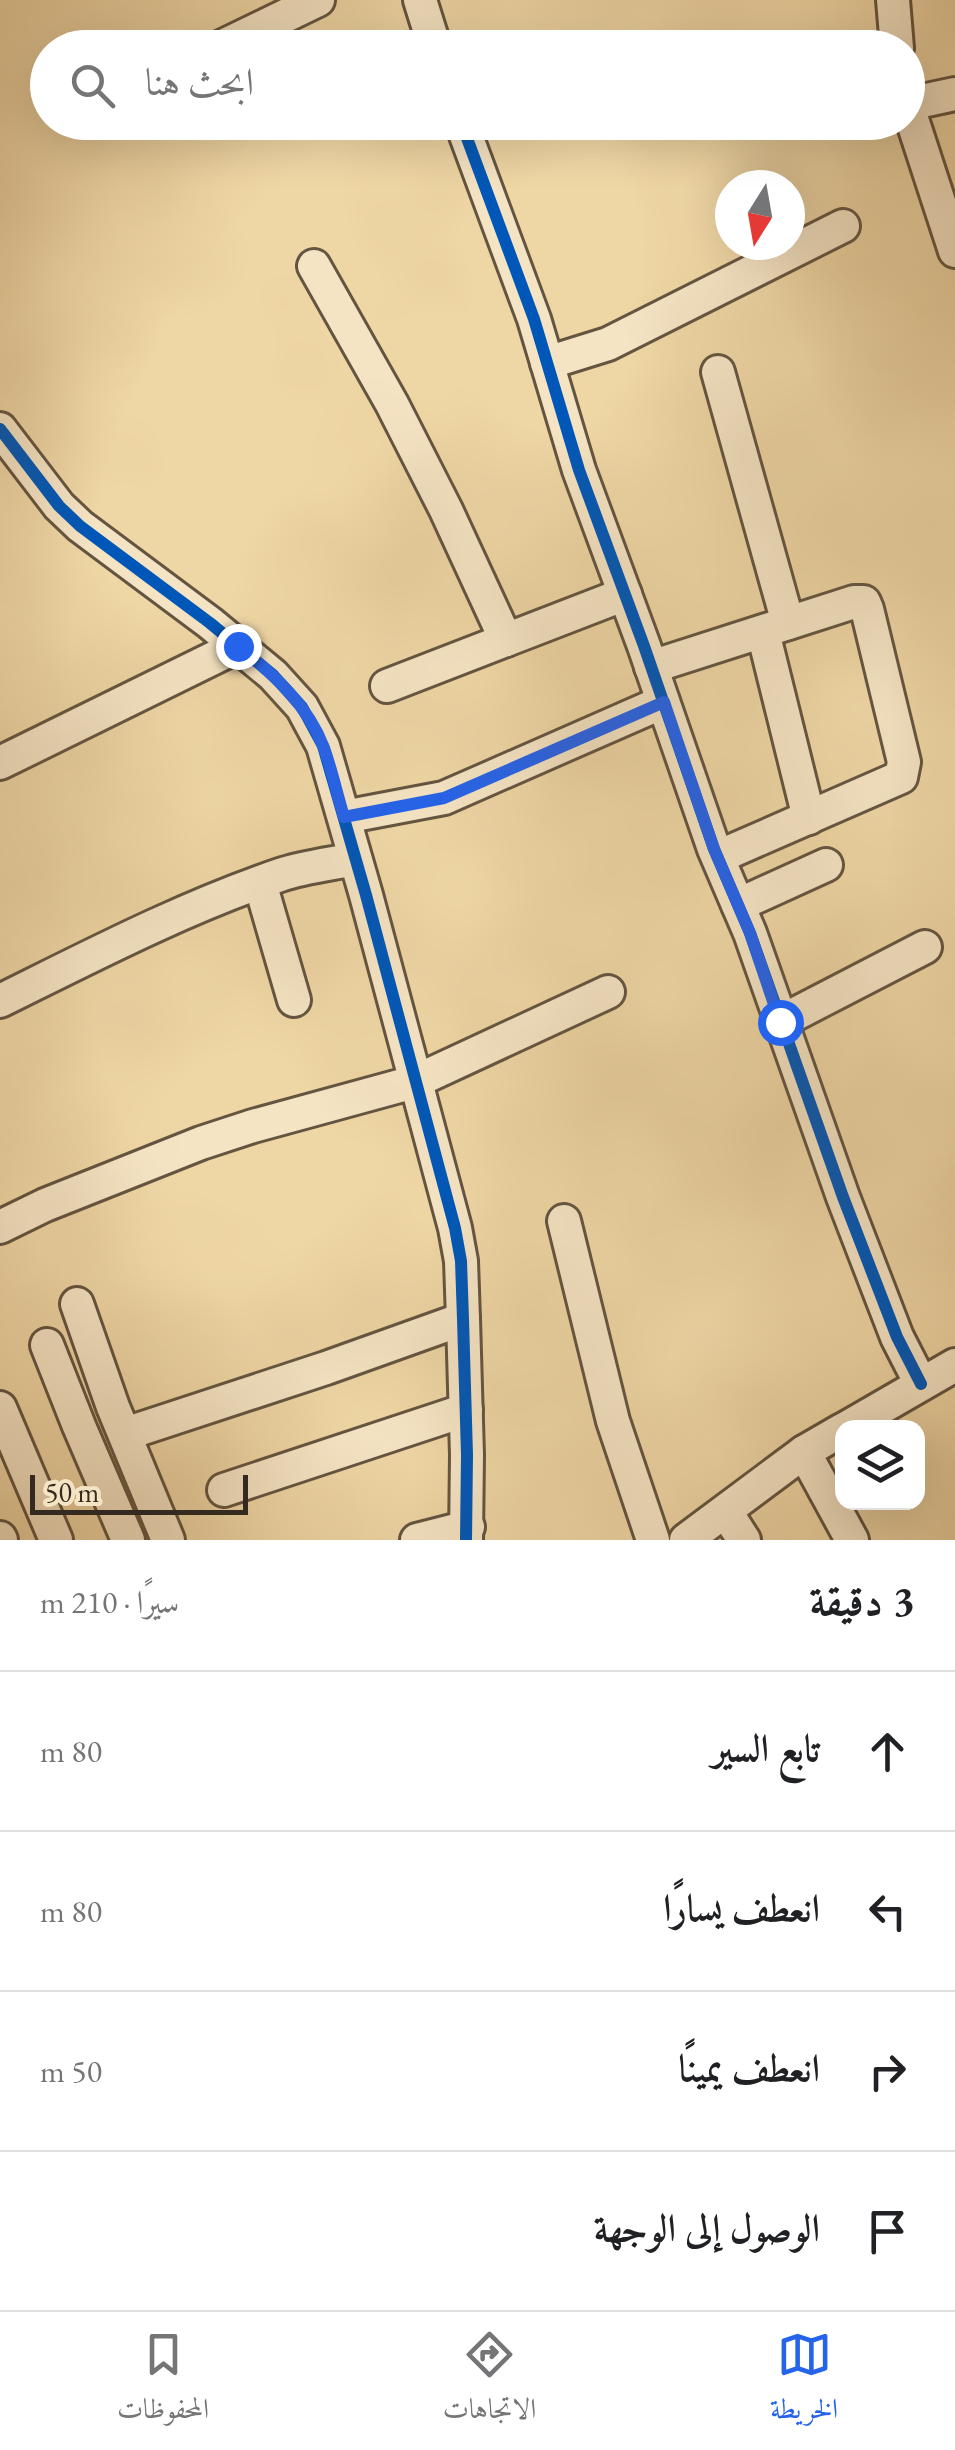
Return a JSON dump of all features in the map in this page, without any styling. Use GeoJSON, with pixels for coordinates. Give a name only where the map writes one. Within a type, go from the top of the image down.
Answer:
{"type":"FeatureCollection","features":[{"type":"Feature","properties":{"kind":"street"},"geometry":{"type":"LineString","coordinates":[[256,30],[318,0]]}},
{"type":"Feature","properties":{"kind":"street"},"geometry":{"type":"LineString","coordinates":[[420,0],[429,30]]}},
{"type":"Feature","properties":{"kind":"street"},"geometry":{"type":"LineString","coordinates":[[892,0],[895,30]]}},
{"type":"Feature","properties":{"kind":"street"},"geometry":{"type":"LineString","coordinates":[[925,102],[955,94]]}},
{"type":"Feature","properties":{"kind":"street"},"geometry":{"type":"LineString","coordinates":[[468,140],[534,320],[579,470],[718,857],[843,1197],[897,1337],[921,1384]]}},
{"type":"Feature","properties":{"kind":"street"},"geometry":{"type":"LineString","coordinates":[[919,140],[955,251]]}},
{"type":"Feature","properties":{"kind":"street"},"geometry":{"type":"LineString","coordinates":[[547,362],[608,344],[843,226]]}},
{"type":"Feature","properties":{"kind":"street"},"geometry":{"type":"LineString","coordinates":[[314,266],[392,404],[506,640]]}},
{"type":"Feature","properties":{"kind":"street"},"geometry":{"type":"LineString","coordinates":[[718,372],[775,627],[809,818]]}},
{"type":"Feature","properties":{"kind":"street"},"geometry":{"type":"LineString","coordinates":[[0,429],[59,506],[80,526],[273,675],[302,707],[323,746],[461,1261],[467,1534],[418,1540]]}},
{"type":"Feature","properties":{"kind":"street"},"geometry":{"type":"LineString","coordinates":[[387,686],[625,594]]}},
{"type":"Feature","properties":{"kind":"street"},"geometry":{"type":"LineString","coordinates":[[651,667],[864,602],[904,762],[901,777],[718,857]]}},
{"type":"Feature","properties":{"kind":"street"},"geometry":{"type":"LineString","coordinates":[[0,763],[238,646]]}},
{"type":"Feature","properties":{"kind":"street"},"geometry":{"type":"LineString","coordinates":[[344,817],[444,798],[664,702]]}},
{"type":"Feature","properties":{"kind":"street"},"geometry":{"type":"LineString","coordinates":[[0,1001],[159,925],[260,883],[283,874],[356,859]]}},
{"type":"Feature","properties":{"kind":"street"},"geometry":{"type":"LineString","coordinates":[[738,905],[826,865]]}},
{"type":"Feature","properties":{"kind":"street"},"geometry":{"type":"LineString","coordinates":[[260,883],[294,1000]]}},
{"type":"Feature","properties":{"kind":"street"},"geometry":{"type":"LineString","coordinates":[[780,1022],[925,946]]}},
{"type":"Feature","properties":{"kind":"street"},"geometry":{"type":"LineString","coordinates":[[0,1227],[45,1204],[201,1143],[414,1082],[608,992]]}},
{"type":"Feature","properties":{"kind":"street"},"geometry":{"type":"LineString","coordinates":[[564,1220],[614,1422],[653,1540]]}},
{"type":"Feature","properties":{"kind":"street"},"geometry":{"type":"LineString","coordinates":[[77,1304],[168,1540]]}},
{"type":"Feature","properties":{"kind":"street"},"geometry":{"type":"LineString","coordinates":[[125,1434],[463,1319]]}},
{"type":"Feature","properties":{"kind":"street"},"geometry":{"type":"LineString","coordinates":[[48,1345],[128,1540]]}},
{"type":"Feature","properties":{"kind":"street"},"geometry":{"type":"LineString","coordinates":[[859,1420],[955,1365]]}},
{"type":"Feature","properties":{"kind":"street"},"geometry":{"type":"LineString","coordinates":[[0,1408],[56,1540]]}},
{"type":"Feature","properties":{"kind":"street"},"geometry":{"type":"LineString","coordinates":[[224,1490],[466,1410]]}},
{"type":"Feature","properties":{"kind":"street"},"geometry":{"type":"LineString","coordinates":[[686,1540],[804,1452],[835,1434]]}},
{"type":"Feature","properties":{"kind":"street"},"geometry":{"type":"LineString","coordinates":[[804,1452],[852,1540]]}},
{"type":"Feature","properties":{"kind":"street"},"geometry":{"type":"LineString","coordinates":[[726,1512],[744,1540]]}},
{"type":"Feature","properties":{"kind":"cycle path"},"geometry":{"type":"LineString","coordinates":[[468,140],[534,319],[579,470],[714,849],[750,933],[897,1337],[921,1384]]}},
{"type":"Feature","properties":{"kind":"cycle path"},"geometry":{"type":"LineString","coordinates":[[0,429],[59,506],[80,526],[273,675],[302,707],[323,746],[461,1261],[466,1540]]}},
{"type":"Feature","properties":{"kind":"route"},"geometry":{"type":"LineString","coordinates":[[238,646],[273,675],[302,707],[323,746],[344,817],[444,798],[664,702],[714,849],[750,933],[780,1022]]}}]}
